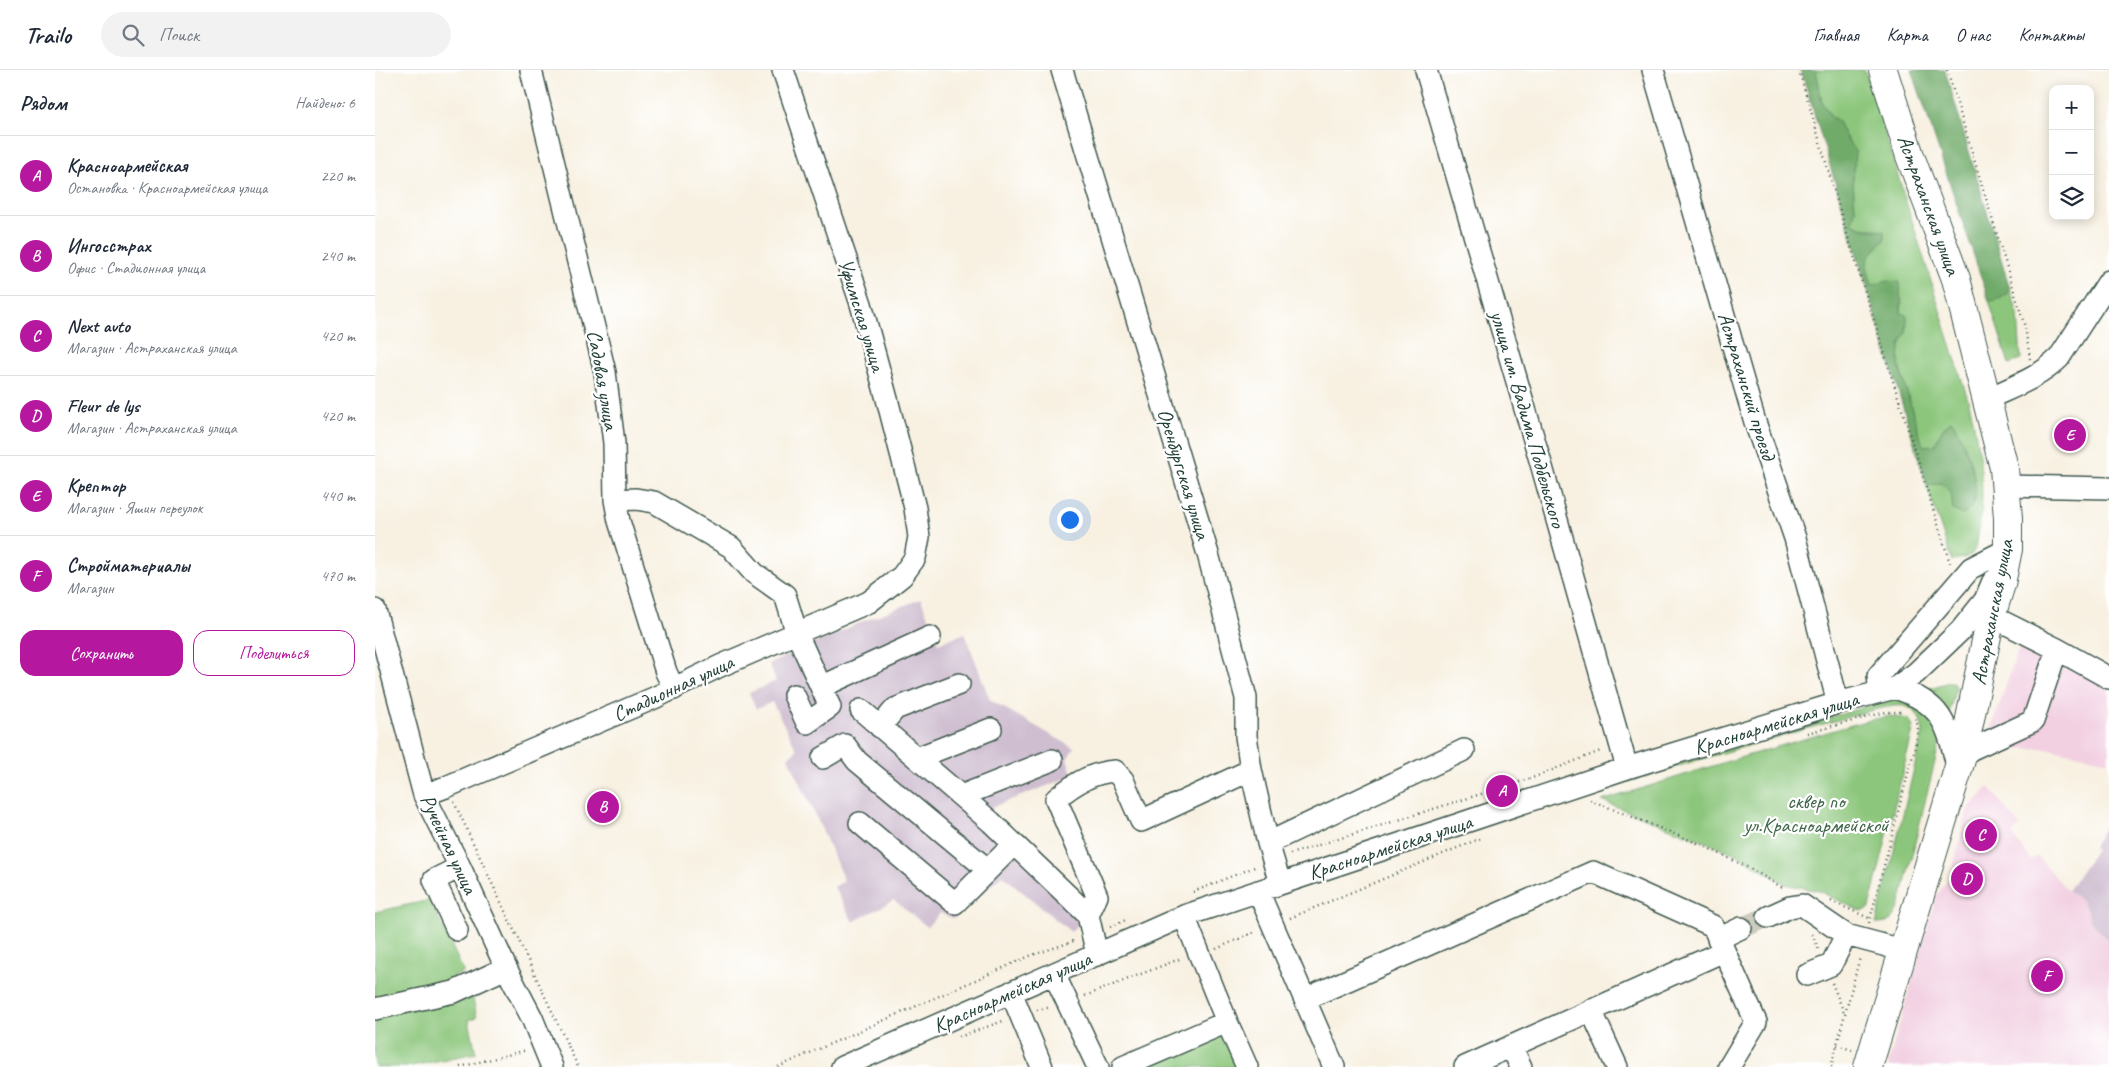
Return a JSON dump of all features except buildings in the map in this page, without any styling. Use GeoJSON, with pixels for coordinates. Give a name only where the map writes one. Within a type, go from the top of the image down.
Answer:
{"type":"FeatureCollection","features":[{"type":"Feature","properties":{"kind":"main road","name":"Астраханская улица"},"geometry":{"type":"LineString","coordinates":[[1863,1060],[1902,950],[1960,761],[1991,616],[2001,584],[2008,549],[2007,486],[2004,468],[1956,279],[1910,156],[1883,70]]}},
{"type":"Feature","properties":{"kind":"street","name":"Садовая улица"},"geometry":{"type":"LineString","coordinates":[[531,70],[605,372],[614,443],[615,500],[624,541],[666,672],[674,689]]}},
{"type":"Feature","properties":{"kind":"street","name":"Уфимская улица"},"geometry":{"type":"LineString","coordinates":[[783,70],[861,304],[904,463],[915,508],[919,537],[918,549],[912,564]]}},
{"type":"Feature","properties":{"kind":"street","name":"Оренбургская улица"},"geometry":{"type":"LineString","coordinates":[[1062,70],[1208,554],[1246,698],[1247,736],[1251,770],[1280,883]]}},
{"type":"Feature","properties":{"kind":"street","name":"улица им. Вадима Подбельского"},"geometry":{"type":"LineString","coordinates":[[1426,70],[1548,486],[1627,768]]}},
{"type":"Feature","properties":{"kind":"street","name":"Астраханский проезд"},"geometry":{"type":"LineString","coordinates":[[1653,70],[1755,422],[1795,538],[1837,703]]}},
{"type":"Feature","properties":{"kind":"street"},"geometry":{"type":"LineString","coordinates":[[1987,399],[2033,378],[2059,358],[2109,281]]}},
{"type":"Feature","properties":{"kind":"street"},"geometry":{"type":"LineString","coordinates":[[2007,486],[2109,488]]}},
{"type":"Feature","properties":{"kind":"street"},"geometry":{"type":"LineString","coordinates":[[615,500],[637,499],[654,502],[731,547],[754,573],[785,595],[797,634],[830,707],[807,723],[794,695]]}},
{"type":"Feature","properties":{"kind":"street"},"geometry":{"type":"LineString","coordinates":[[2008,549],[1971,568],[1878,676],[1887,690],[1915,694],[1937,711],[1960,761],[2033,721],[2057,649]]}},
{"type":"Feature","properties":{"kind":"street","name":"Красноармейская улица"},"geometry":{"type":"LineString","coordinates":[[842,1067],[1184,916],[1627,768],[1837,703],[1887,690],[1916,673],[1961,630],[1985,600],[2008,549]]}},
{"type":"Feature","properties":{"kind":"street","name":"Стадионная улица"},"geometry":{"type":"LineString","coordinates":[[425,794],[446,788],[869,602],[896,582],[912,564]]}},
{"type":"Feature","properties":{"kind":"street"},"geometry":{"type":"LineString","coordinates":[[1991,616],[2109,678]]}},
{"type":"Feature","properties":{"kind":"street","name":"Ручейная улица"},"geometry":{"type":"LineString","coordinates":[[377,623],[425,794],[506,968],[532,1018],[552,1067]]}},
{"type":"Feature","properties":{"kind":"street"},"geometry":{"type":"LineString","coordinates":[[821,687],[930,637]]}},
{"type":"Feature","properties":{"kind":"street"},"geometry":{"type":"LineString","coordinates":[[880,726],[895,710],[959,684]]}},
{"type":"Feature","properties":{"kind":"street"},"geometry":{"type":"LineString","coordinates":[[861,710],[1014,844],[1088,916],[1097,955]]}},
{"type":"Feature","properties":{"kind":"street"},"geometry":{"type":"LineString","coordinates":[[917,758],[991,729]]}},
{"type":"Feature","properties":{"kind":"street"},"geometry":{"type":"LineString","coordinates":[[823,758],[845,745],[857,761],[987,869]]}},
{"type":"Feature","properties":{"kind":"street"},"geometry":{"type":"LineString","coordinates":[[1268,842],[1464,750]]}},
{"type":"Feature","properties":{"kind":"street"},"geometry":{"type":"LineString","coordinates":[[961,796],[1052,760]]}},
{"type":"Feature","properties":{"kind":"street"},"geometry":{"type":"LineString","coordinates":[[1088,916],[1097,896],[1056,799],[1068,788],[1103,771],[1115,771],[1123,780],[1141,821],[1251,770]]}},
{"type":"Feature","properties":{"kind":"street"},"geometry":{"type":"LineString","coordinates":[[859,823],[955,903],[1014,844]]}},
{"type":"Feature","properties":{"kind":"street"},"geometry":{"type":"LineString","coordinates":[[457,930],[434,880],[460,867]]}},
{"type":"Feature","properties":{"kind":"street"},"geometry":{"type":"LineString","coordinates":[[1305,999],[1593,872],[1713,926],[1756,1022],[1729,1067]]}},
{"type":"Feature","properties":{"kind":"street"},"geometry":{"type":"LineString","coordinates":[[1258,891],[1334,1067]]}},
{"type":"Feature","properties":{"kind":"street"},"geometry":{"type":"LineString","coordinates":[[1768,917],[1790,907],[1802,905],[1855,938],[1902,950]]}},
{"type":"Feature","properties":{"kind":"street"},"geometry":{"type":"LineString","coordinates":[[1184,916],[1247,1067]]}},
{"type":"Feature","properties":{"kind":"street"},"geometry":{"type":"LineString","coordinates":[[1465,1067],[1591,1010],[1721,945],[1741,928]]}},
{"type":"Feature","properties":{"kind":"street"},"geometry":{"type":"LineString","coordinates":[[1807,975],[1831,965],[1855,938]]}},
{"type":"Feature","properties":{"kind":"street"},"geometry":{"type":"LineString","coordinates":[[375,1009],[454,992],[506,968]]}},
{"type":"Feature","properties":{"kind":"street"},"geometry":{"type":"LineString","coordinates":[[1054,974],[1097,1067]]}},
{"type":"Feature","properties":{"kind":"street"},"geometry":{"type":"LineString","coordinates":[[1011,992],[1040,1066]]}},
{"type":"Feature","properties":{"kind":"street"},"geometry":{"type":"LineString","coordinates":[[1591,1010],[1617,1067]]}},
{"type":"Feature","properties":{"kind":"street"},"geometry":{"type":"LineString","coordinates":[[1123,1067],[1227,1022]]}},
{"type":"Feature","properties":{"kind":"street"},"geometry":{"type":"LineString","coordinates":[[1511,1046],[1521,1067]]}},
{"type":"Feature","properties":{"kind":"path"},"geometry":{"type":"LineString","coordinates":[[1799,70],[1846,231],[1957,584]]}},
{"type":"Feature","properties":{"kind":"path"},"geometry":{"type":"LineString","coordinates":[[1947,70],[2025,327],[2033,378]]}},
{"type":"Feature","properties":{"kind":"path"},"geometry":{"type":"LineString","coordinates":[[1887,690],[1891,712]]}},
{"type":"Feature","properties":{"kind":"path"},"geometry":{"type":"LineString","coordinates":[[1804,734],[1891,712],[1907,713]]}},
{"type":"Feature","properties":{"kind":"path"},"geometry":{"type":"LineString","coordinates":[[1831,1067],[1837,1045],[1855,938],[1871,919],[1915,747],[1918,723],[1914,717]]}},
{"type":"Feature","properties":{"kind":"path"},"geometry":{"type":"LineString","coordinates":[[446,788],[466,825],[578,1067]]}},
{"type":"Feature","properties":{"kind":"path"},"geometry":{"type":"LineString","coordinates":[[1595,796],[1585,798],[1702,845],[1751,869],[1784,889],[1792,891]]}},
{"type":"Feature","properties":{"kind":"path"},"geometry":{"type":"LineString","coordinates":[[957,1038],[1020,1015],[1066,1003],[1183,958],[1201,955],[1483,836]]}},
{"type":"Feature","properties":{"kind":"path"},"geometry":{"type":"LineString","coordinates":[[1823,898],[1871,919]]}},
{"type":"Feature","properties":{"kind":"path"},"geometry":{"type":"LineString","coordinates":[[1837,1045],[1863,1060]]}},
{"type":"Feature","properties":{"kind":"path"},"geometry":{"type":"LineString","coordinates":[[460,1067],[483,1060]]}},
{"type":"Feature","properties":{"kind":"shaded area"},"geometry":{"type":"Polygon","coordinates":[[[921,599],[938,643],[965,633],[990,700],[1074,748],[1067,759],[1073,776],[987,809],[1091,911],[1071,932],[1002,875],[954,919],[940,913],[927,927],[894,900],[853,922],[834,887],[844,881],[788,757],[797,750],[772,702],[756,709],[749,693],[776,681],[769,664],[866,620],[921,599]]]}},
{"type":"Feature","properties":{"kind":"shaded area"},"geometry":{"type":"Polygon","coordinates":[[[2021,641],[2109,684],[2109,761],[2046,748],[2005,749],[1992,726],[2021,641]]]}},
{"type":"Feature","properties":{"kind":"shaded area"},"geometry":{"type":"Polygon","coordinates":[[[1989,787],[2020,826],[2012,834],[2030,860],[2037,856],[2068,891],[2082,901],[2088,912],[2089,920],[2109,941],[2109,1067],[1890,1067],[1888,1064],[1936,897],[1951,874],[1968,809],[1989,787]]]}},
{"type":"Feature","properties":{"kind":"shaded area"},"geometry":{"type":"Polygon","coordinates":[[[2109,798],[2109,941],[2089,920],[2088,912],[2082,901],[2068,891],[2096,849],[2093,847],[2105,825],[2109,798]]]}},
{"type":"Feature","properties":{"kind":"green space"},"geometry":{"type":"Polygon","coordinates":[[[1801,70],[1816,70],[1822,103],[1831,117],[1837,120],[1855,151],[1853,182],[1855,210],[1852,223],[1864,229],[1884,231],[1884,241],[1869,256],[1867,265],[1872,285],[1888,281],[1900,282],[1901,313],[1907,316],[1906,332],[1900,345],[1899,366],[1923,446],[1935,445],[1941,431],[1951,420],[1961,437],[1971,462],[1975,499],[1972,507],[1963,515],[1953,510],[1951,493],[1941,483],[1927,486],[1801,70]]]}},
{"type":"Feature","properties":{"kind":"green space"},"geometry":{"type":"Polygon","coordinates":[[[1816,70],[1865,70],[1970,406],[1981,470],[1982,502],[1977,545],[1971,555],[1963,558],[1952,561],[1927,486],[1941,483],[1951,493],[1953,510],[1963,515],[1941,431],[1935,445],[1923,447],[1899,366],[1900,345],[1906,332],[1907,316],[1901,313],[1902,299],[1872,285],[1867,260],[1872,252],[1884,241],[1876,229],[1864,229],[1852,223],[1855,210],[1853,182],[1855,151],[1837,120],[1831,117],[1822,103],[1816,70]]]}},
{"type":"Feature","properties":{"kind":"green space"},"geometry":{"type":"Polygon","coordinates":[[[1912,70],[1945,70],[2010,289],[2004,296],[1998,299],[1989,301],[1912,70]]]}},
{"type":"Feature","properties":{"kind":"green space"},"geometry":{"type":"Polygon","coordinates":[[[2010,289],[2018,314],[2021,360],[2009,364],[1989,301],[2007,295],[2010,289]]]}},
{"type":"Feature","properties":{"kind":"green space"},"geometry":{"type":"Polygon","coordinates":[[[1953,682],[1956,688],[1947,719],[1917,692],[1953,682]]]}},
{"type":"Feature","properties":{"kind":"green space","name":"сквер по ул.Красноармейской"},"geometry":{"type":"Polygon","coordinates":[[[1891,699],[1905,701],[1926,714],[1935,726],[1939,745],[1899,908],[1893,918],[1884,923],[1876,924],[1923,732],[1916,713],[1911,708],[1896,706],[1869,711],[1698,760],[1589,794],[1588,790],[1891,699]]]}},
{"type":"Feature","properties":{"kind":"green space","name":"сквер по ул.Красноармейской"},"geometry":{"type":"Polygon","coordinates":[[[1890,716],[1909,719],[1913,727],[1912,735],[1869,908],[1864,911],[1858,910],[1819,891],[1785,884],[1736,854],[1602,801],[1722,763],[1862,722],[1890,716]]]}},
{"type":"Feature","properties":{"kind":"green space"},"geometry":{"type":"Polygon","coordinates":[[[430,900],[464,972],[449,979],[454,992],[472,994],[477,1017],[469,1020],[476,1053],[407,1067],[375,1067],[375,912],[430,900]]]}},
{"type":"Feature","properties":{"kind":"green space"},"geometry":{"type":"Polygon","coordinates":[[[1226,1025],[1244,1067],[1130,1067],[1226,1025]]]}},
{"type":"Feature","properties":{"kind":"tunnel"},"geometry":{"type":"LineString","coordinates":[[1741,928],[1768,917]]}},
{"type":"Feature","properties":{"kind":"place","name":"Крептор"},"geometry":{"type":"Point","coordinates":[2070,435]}},
{"type":"Feature","properties":{"kind":"place","name":"Красноармейская"},"geometry":{"type":"Point","coordinates":[1502,791]}},
{"type":"Feature","properties":{"kind":"place","name":"Ингосстрах"},"geometry":{"type":"Point","coordinates":[603,807]}},
{"type":"Feature","properties":{"kind":"place","name":"Next avto"},"geometry":{"type":"Point","coordinates":[1981,835]}},
{"type":"Feature","properties":{"kind":"place","name":"Fleur de lys"},"geometry":{"type":"Point","coordinates":[1967,879]}},
{"type":"Feature","properties":{"kind":"place","name":"Стройматериалы"},"geometry":{"type":"Point","coordinates":[2047,976]}}]}
